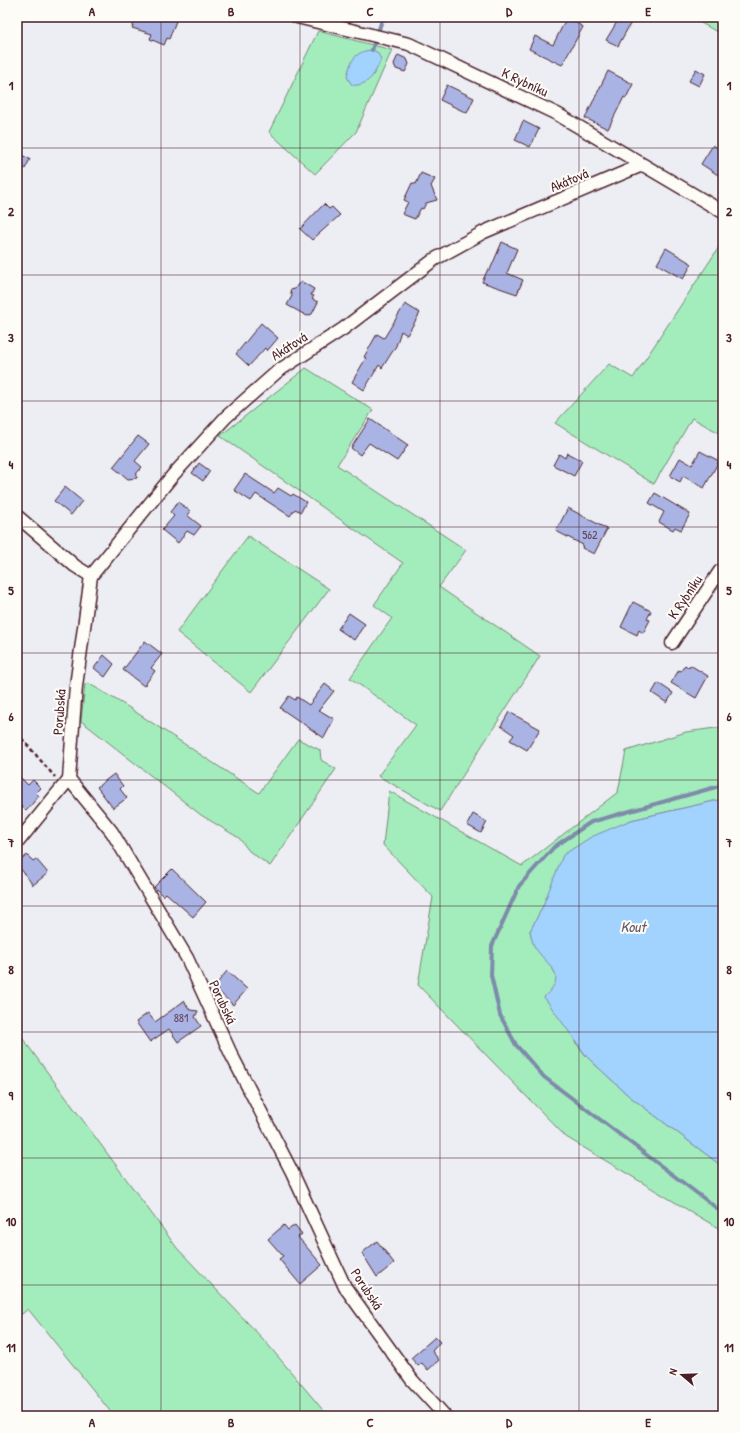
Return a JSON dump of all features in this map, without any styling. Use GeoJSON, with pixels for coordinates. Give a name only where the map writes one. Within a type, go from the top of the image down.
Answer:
{"type":"FeatureCollection","features":[{"type":"Feature","properties":{"kind":"street","name":"K Rybníku"},"geometry":{"type":"LineString","coordinates":[[297,17],[409,44],[556,114],[723,212]]}},
{"type":"Feature","properties":{"kind":"street","name":"Akátová"},"geometry":{"type":"LineString","coordinates":[[91,576],[173,475],[226,418],[278,371],[343,329],[435,259],[484,232],[642,165]]}},
{"type":"Feature","properties":{"kind":"street"},"geometry":{"type":"LineString","coordinates":[[17,516],[75,566],[91,576]]}},
{"type":"Feature","properties":{"kind":"street","name":"K Rybníku"},"geometry":{"type":"LineString","coordinates":[[672,643],[723,570]]}},
{"type":"Feature","properties":{"kind":"street","name":"Porubská"},"geometry":{"type":"LineString","coordinates":[[91,576],[76,686],[66,783],[112,832],[187,958],[231,1054],[292,1172],[345,1287],[412,1380],[445,1416]]}},
{"type":"Feature","properties":{"kind":"street"},"geometry":{"type":"LineString","coordinates":[[17,843],[66,783]]}},
{"type":"Feature","properties":{"kind":"path"},"geometry":{"type":"LineString","coordinates":[[17,733],[66,783]]}},
{"type":"Feature","properties":{"kind":"green space"},"geometry":{"type":"Polygon","coordinates":[[[690,17],[723,17],[723,35],[690,17]]]}},
{"type":"Feature","properties":{"kind":"green space"},"geometry":{"type":"Polygon","coordinates":[[[318,31],[392,50],[356,132],[315,174],[269,132],[318,31]]]}},
{"type":"Feature","properties":{"kind":"green space"},"geometry":{"type":"Polygon","coordinates":[[[723,241],[723,435],[692,418],[654,484],[555,423],[609,364],[633,378],[723,241]]]}},
{"type":"Feature","properties":{"kind":"green space"},"geometry":{"type":"Polygon","coordinates":[[[306,368],[373,410],[337,465],[466,550],[439,587],[540,656],[440,811],[378,776],[416,725],[350,678],[392,618],[374,605],[403,563],[220,436],[306,368]]]}},
{"type":"Feature","properties":{"kind":"green space"},"geometry":{"type":"Polygon","coordinates":[[[248,536],[329,589],[251,692],[177,632],[248,536]]]}},
{"type":"Feature","properties":{"kind":"green space"},"geometry":{"type":"Polygon","coordinates":[[[88,683],[128,707],[259,793],[298,739],[320,750],[321,760],[336,769],[270,866],[249,851],[239,838],[201,815],[81,721],[85,684],[88,683]]]}},
{"type":"Feature","properties":{"kind":"green space"},"geometry":{"type":"Polygon","coordinates":[[[723,727],[723,799],[631,820],[542,908],[530,931],[534,945],[549,963],[557,976],[555,987],[575,1042],[587,1057],[629,1096],[723,1167],[723,1231],[566,1137],[418,985],[433,897],[383,845],[389,791],[522,866],[618,792],[626,751],[686,732],[723,727]]]}},
{"type":"Feature","properties":{"kind":"green space"},"geometry":{"type":"Polygon","coordinates":[[[17,1031],[177,1248],[264,1340],[328,1416],[114,1416],[28,1309],[17,1318],[17,1031]]]}},
{"type":"Feature","properties":{"kind":"water"},"geometry":{"type":"Polygon","coordinates":[[[372,50],[377,52],[381,59],[377,69],[371,78],[363,84],[352,85],[347,77],[354,58],[361,52],[372,50]]]}},
{"type":"Feature","properties":{"kind":"water","name":"Kout"},"geometry":{"type":"Polygon","coordinates":[[[723,799],[723,1167],[629,1096],[587,1057],[544,997],[552,989],[556,976],[554,970],[534,946],[530,931],[542,908],[563,855],[591,837],[631,820],[723,799]]]}},
{"type":"Feature","properties":{"kind":"building"},"geometry":{"type":"Polygon","coordinates":[[[136,17],[166,17],[176,21],[169,39],[167,38],[164,45],[150,39],[152,34],[132,28],[136,17]]]}},
{"type":"Feature","properties":{"kind":"building"},"geometry":{"type":"Polygon","coordinates":[[[567,17],[583,27],[562,65],[529,49],[535,36],[553,45],[567,17]]]}},
{"type":"Feature","properties":{"kind":"building"},"geometry":{"type":"Polygon","coordinates":[[[620,17],[634,17],[618,46],[606,40],[620,17]]]}},
{"type":"Feature","properties":{"kind":"building"},"geometry":{"type":"Polygon","coordinates":[[[398,55],[407,59],[409,64],[405,72],[396,69],[394,64],[398,55]]]}},
{"type":"Feature","properties":{"kind":"building"},"geometry":{"type":"Polygon","coordinates":[[[696,69],[705,74],[699,86],[689,81],[696,69]]]}},
{"type":"Feature","properties":{"kind":"building"},"geometry":{"type":"Polygon","coordinates":[[[608,71],[633,84],[626,98],[624,97],[608,129],[585,118],[608,71]]]}},
{"type":"Feature","properties":{"kind":"building"},"geometry":{"type":"Polygon","coordinates":[[[447,85],[474,98],[467,113],[440,100],[447,85]]]}},
{"type":"Feature","properties":{"kind":"building"},"geometry":{"type":"Polygon","coordinates":[[[523,121],[539,129],[530,147],[515,140],[523,121]]]}},
{"type":"Feature","properties":{"kind":"building"},"geometry":{"type":"Polygon","coordinates":[[[713,145],[723,152],[723,168],[718,175],[701,164],[713,145]]]}},
{"type":"Feature","properties":{"kind":"building"},"geometry":{"type":"Polygon","coordinates":[[[17,153],[30,159],[25,169],[17,165],[17,153]]]}},
{"type":"Feature","properties":{"kind":"building"},"geometry":{"type":"Polygon","coordinates":[[[421,173],[435,179],[431,186],[437,200],[426,203],[423,209],[421,208],[415,219],[402,214],[408,202],[404,200],[412,183],[416,184],[421,173]]]}},
{"type":"Feature","properties":{"kind":"building"},"geometry":{"type":"Polygon","coordinates":[[[324,204],[329,209],[332,207],[340,215],[312,240],[300,229],[324,204]]]}},
{"type":"Feature","properties":{"kind":"building"},"geometry":{"type":"Polygon","coordinates":[[[502,242],[517,249],[507,273],[523,280],[517,294],[482,282],[488,269],[490,270],[502,242]]]}},
{"type":"Feature","properties":{"kind":"building"},"geometry":{"type":"Polygon","coordinates":[[[666,248],[692,264],[683,279],[657,264],[666,248]]]}},
{"type":"Feature","properties":{"kind":"building"},"geometry":{"type":"Polygon","coordinates":[[[302,282],[314,289],[311,295],[314,296],[312,299],[318,302],[312,314],[307,316],[287,305],[292,296],[290,290],[295,289],[298,284],[302,282]]]}},
{"type":"Feature","properties":{"kind":"building"},"geometry":{"type":"Polygon","coordinates":[[[405,304],[420,313],[407,335],[401,331],[396,346],[382,368],[379,365],[364,390],[352,382],[366,358],[364,357],[377,334],[384,338],[405,304]]]}},
{"type":"Feature","properties":{"kind":"building"},"geometry":{"type":"Polygon","coordinates":[[[261,323],[278,338],[267,351],[265,348],[249,366],[236,354],[261,323]]]}},
{"type":"Feature","properties":{"kind":"building"},"geometry":{"type":"Polygon","coordinates":[[[370,419],[408,445],[397,461],[369,443],[360,455],[351,448],[370,419]]]}},
{"type":"Feature","properties":{"kind":"building"},"geometry":{"type":"Polygon","coordinates":[[[138,436],[149,444],[135,461],[142,467],[136,474],[137,478],[128,479],[113,467],[138,436]]]}},
{"type":"Feature","properties":{"kind":"building"},"geometry":{"type":"Polygon","coordinates":[[[700,451],[719,461],[704,488],[683,476],[680,482],[670,476],[680,458],[692,465],[700,451]]]}},
{"type":"Feature","properties":{"kind":"building"},"geometry":{"type":"Polygon","coordinates":[[[567,453],[582,461],[574,476],[553,465],[559,454],[565,458],[567,453]]]}},
{"type":"Feature","properties":{"kind":"building"},"geometry":{"type":"Polygon","coordinates":[[[199,463],[210,471],[203,481],[192,473],[199,463]]]}},
{"type":"Feature","properties":{"kind":"building"},"geometry":{"type":"Polygon","coordinates":[[[245,474],[274,493],[278,488],[291,496],[293,494],[306,502],[301,512],[295,509],[290,516],[256,494],[251,501],[234,490],[245,474]]]}},
{"type":"Feature","properties":{"kind":"building"},"geometry":{"type":"Polygon","coordinates":[[[65,487],[82,501],[71,515],[54,501],[65,487]]]}},
{"type":"Feature","properties":{"kind":"building"},"geometry":{"type":"Polygon","coordinates":[[[655,493],[690,514],[681,530],[675,527],[673,530],[659,522],[664,512],[649,503],[655,493]]]}},
{"type":"Feature","properties":{"kind":"building"},"geometry":{"type":"Polygon","coordinates":[[[178,502],[190,511],[187,515],[201,526],[194,535],[187,531],[178,543],[162,530],[174,516],[170,512],[178,502]]]}},
{"type":"Feature","properties":{"kind":"building"},"geometry":{"type":"Polygon","coordinates":[[[568,508],[607,529],[594,554],[582,548],[583,545],[556,531],[568,508]]]}},
{"type":"Feature","properties":{"kind":"building"},"geometry":{"type":"Polygon","coordinates":[[[633,602],[651,611],[647,619],[650,620],[643,633],[639,630],[637,635],[621,627],[633,602]]]}},
{"type":"Feature","properties":{"kind":"building"},"geometry":{"type":"Polygon","coordinates":[[[349,613],[365,624],[354,640],[338,629],[349,613]]]}},
{"type":"Feature","properties":{"kind":"building"},"geometry":{"type":"Polygon","coordinates":[[[145,641],[162,654],[151,668],[155,671],[144,686],[123,670],[145,641]]]}},
{"type":"Feature","properties":{"kind":"building"},"geometry":{"type":"Polygon","coordinates":[[[104,655],[114,664],[105,677],[94,668],[104,655]]]}},
{"type":"Feature","properties":{"kind":"building"},"geometry":{"type":"Polygon","coordinates":[[[685,665],[689,668],[690,665],[708,676],[696,698],[671,683],[679,670],[681,671],[685,665]]]}},
{"type":"Feature","properties":{"kind":"building"},"geometry":{"type":"Polygon","coordinates":[[[658,683],[673,693],[667,703],[652,693],[658,683]]]}},
{"type":"Feature","properties":{"kind":"building"},"geometry":{"type":"Polygon","coordinates":[[[325,684],[334,691],[319,710],[334,719],[324,738],[280,708],[289,696],[295,700],[297,697],[309,705],[325,684]]]}},
{"type":"Feature","properties":{"kind":"building"},"geometry":{"type":"Polygon","coordinates":[[[509,712],[540,729],[527,750],[510,740],[514,735],[501,726],[509,712]]]}},
{"type":"Feature","properties":{"kind":"building"},"geometry":{"type":"Polygon","coordinates":[[[17,774],[28,785],[33,780],[41,788],[36,793],[39,796],[26,811],[17,802],[17,774]]]}},
{"type":"Feature","properties":{"kind":"building"},"geometry":{"type":"Polygon","coordinates":[[[114,774],[123,786],[120,789],[127,798],[113,808],[97,787],[114,774]]]}},
{"type":"Feature","properties":{"kind":"building"},"geometry":{"type":"Polygon","coordinates":[[[473,814],[487,822],[481,833],[467,825],[473,814]]]}},
{"type":"Feature","properties":{"kind":"building"},"geometry":{"type":"Polygon","coordinates":[[[27,855],[33,861],[36,859],[48,873],[33,885],[17,864],[27,855]]]}},
{"type":"Feature","properties":{"kind":"building"},"geometry":{"type":"Polygon","coordinates":[[[172,869],[206,902],[193,917],[166,893],[163,896],[154,887],[172,869]]]}},
{"type":"Feature","properties":{"kind":"building"},"geometry":{"type":"Polygon","coordinates":[[[227,971],[247,989],[233,1005],[214,987],[227,971]]]}},
{"type":"Feature","properties":{"kind":"building"},"geometry":{"type":"Polygon","coordinates":[[[184,1001],[190,1010],[198,1011],[195,1017],[201,1026],[178,1042],[169,1029],[150,1042],[136,1022],[148,1013],[155,1022],[184,1001]]]}},
{"type":"Feature","properties":{"kind":"building"},"geometry":{"type":"Polygon","coordinates":[[[284,1225],[288,1230],[295,1225],[302,1234],[298,1237],[322,1265],[300,1284],[279,1259],[283,1256],[268,1239],[284,1225]]]}},
{"type":"Feature","properties":{"kind":"building"},"geometry":{"type":"Polygon","coordinates":[[[377,1241],[394,1263],[377,1277],[362,1253],[377,1241]]]}},
{"type":"Feature","properties":{"kind":"building"},"geometry":{"type":"Polygon","coordinates":[[[435,1337],[440,1342],[432,1351],[439,1360],[428,1370],[422,1363],[418,1366],[411,1358],[435,1337]]]}},
{"type":"Feature","properties":{"kind":"waterway"},"geometry":{"type":"LineString","coordinates":[[372,50],[383,17]]}},
{"type":"Feature","properties":{"kind":"waterway"},"geometry":{"type":"LineString","coordinates":[[723,785],[591,822],[554,847],[519,886],[492,946],[491,975],[500,1015],[516,1045],[544,1077],[723,1213]]}}]}
